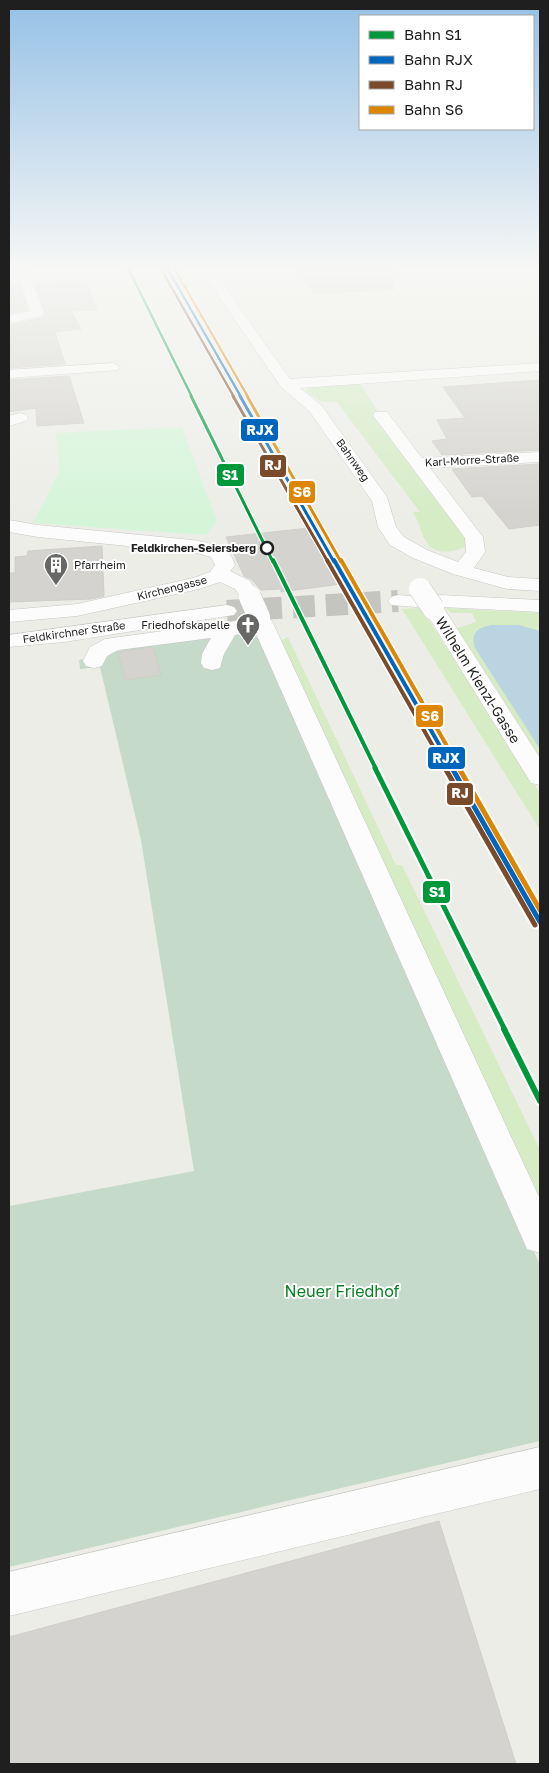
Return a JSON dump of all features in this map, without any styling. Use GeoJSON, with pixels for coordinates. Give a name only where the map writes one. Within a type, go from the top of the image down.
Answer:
{"type":"FeatureCollection","features":[{"type":"Feature","properties":{"kind":"street","name":"Bahnweg"},"geometry":{"type":"LineString","coordinates":[[261,349],[286,384],[316,409],[384,506],[387,527],[391,534],[406,547],[460,570],[507,583],[540,585]]}},
{"type":"Feature","properties":{"kind":"street"},"geometry":{"type":"LineString","coordinates":[[9,374],[113,367]]}},
{"type":"Feature","properties":{"kind":"street"},"geometry":{"type":"LineString","coordinates":[[286,384],[540,367]]}},
{"type":"Feature","properties":{"kind":"street"},"geometry":{"type":"LineString","coordinates":[[382,415],[417,463]]}},
{"type":"Feature","properties":{"kind":"street","name":"Karl-Morre-Straße"},"geometry":{"type":"LineString","coordinates":[[417,463],[540,457]]}},
{"type":"Feature","properties":{"kind":"street","name":"Karl-Morre-Straße"},"geometry":{"type":"LineString","coordinates":[[417,463],[474,537],[477,552],[473,559],[460,570]]}},
{"type":"Feature","properties":{"kind":"street","name":"Kirchengasse"},"geometry":{"type":"LineString","coordinates":[[9,526],[205,548],[220,555],[225,560],[226,565],[220,574],[199,583],[77,610],[9,616]]}},
{"type":"Feature","properties":{"kind":"street"},"geometry":{"type":"LineString","coordinates":[[432,559],[424,564],[418,573],[421,600],[540,606]]}},
{"type":"Feature","properties":{"kind":"street"},"geometry":{"type":"LineString","coordinates":[[220,574],[243,584],[257,612],[540,1237]]}},
{"type":"Feature","properties":{"kind":"street","name":"Wilhelm Kienzl-Gasse"},"geometry":{"type":"LineString","coordinates":[[421,600],[540,777]]}},
{"type":"Feature","properties":{"kind":"street"},"geometry":{"type":"LineString","coordinates":[[94,661],[98,652],[113,644],[227,621],[257,612]]}},
{"type":"Feature","properties":{"kind":"street","name":"Feldkirchner Straße"},"geometry":{"type":"LineString","coordinates":[[9,641],[50,638],[162,618],[227,621]]}},
{"type":"Feature","properties":{"kind":"street"},"geometry":{"type":"LineString","coordinates":[[212,663],[215,648],[227,621]]}},
{"type":"Feature","properties":{"kind":"street"},"geometry":{"type":"LineString","coordinates":[[9,1594],[540,1468]]}},
{"type":"Feature","properties":{"kind":"green space"},"geometry":{"type":"Polygon","coordinates":[[[360,383],[410,463],[465,535],[468,545],[447,552],[431,547],[427,543],[413,512],[420,512],[337,402],[322,402],[305,391],[309,387],[360,383]]]}},
{"type":"Feature","properties":{"kind":"green space"},"geometry":{"type":"Polygon","coordinates":[[[182,427],[217,521],[206,535],[33,523],[59,472],[56,433],[182,427]]]}},
{"type":"Feature","properties":{"kind":"green space"},"geometry":{"type":"Polygon","coordinates":[[[421,608],[540,793],[540,830],[402,609],[421,608]]]}},
{"type":"Feature","properties":{"kind":"green space"},"geometry":{"type":"Polygon","coordinates":[[[446,608],[540,613],[540,757],[457,628],[476,622],[472,613],[451,613],[446,608]]]}},
{"type":"Feature","properties":{"kind":"green space","name":"Neuer Friedhof"},"geometry":{"type":"Polygon","coordinates":[[[236,624],[261,640],[540,1265],[540,1441],[9,1567],[9,1206],[194,1171],[141,840],[100,667],[80,669],[79,660],[236,624]]]}},
{"type":"Feature","properties":{"kind":"green space"},"geometry":{"type":"Polygon","coordinates":[[[288,637],[396,865],[402,865],[540,1150],[540,1213],[278,647],[280,641],[288,637]]]}},
{"type":"Feature","properties":{"kind":"water"},"geometry":{"type":"Polygon","coordinates":[[[492,625],[519,625],[540,631],[540,749],[475,648],[474,635],[476,632],[492,625]]]}},
{"type":"Feature","properties":{"kind":"building"},"geometry":{"type":"Polygon","coordinates":[[[9,349],[60,349],[65,364],[9,368],[9,349]]]}},
{"type":"Feature","properties":{"kind":"building"},"geometry":{"type":"Polygon","coordinates":[[[69,376],[84,423],[37,426],[36,408],[9,412],[9,380],[69,376]]]}},
{"type":"Feature","properties":{"kind":"building"},"geometry":{"type":"Polygon","coordinates":[[[540,380],[540,450],[442,455],[432,441],[447,439],[437,420],[465,418],[443,387],[540,380]]]}},
{"type":"Feature","properties":{"kind":"building"},"geometry":{"type":"Polygon","coordinates":[[[540,464],[540,525],[509,529],[482,496],[472,497],[452,469],[540,464]]]}},
{"type":"Feature","properties":{"kind":"building"},"geometry":{"type":"Polygon","coordinates":[[[309,528],[341,584],[281,592],[281,589],[261,590],[251,579],[244,576],[226,537],[309,528]]]}},
{"type":"Feature","properties":{"kind":"building","name":"Pfarrheim"},"geometry":{"type":"Polygon","coordinates":[[[102,546],[104,596],[91,599],[9,602],[9,573],[15,573],[15,557],[27,556],[28,551],[102,546]]]}},
{"type":"Feature","properties":{"kind":"building"},"geometry":{"type":"Polygon","coordinates":[[[153,647],[161,675],[125,680],[118,652],[153,647]]]}},
{"type":"Feature","properties":{"kind":"building"},"geometry":{"type":"Polygon","coordinates":[[[439,1521],[516,1764],[9,1764],[9,1637],[439,1521]]]}},
{"type":"Feature","properties":{"kind":"tunnel"},"geometry":{"type":"LineString","coordinates":[[227,611],[398,601]]}},
{"type":"Feature","properties":{"kind":"rail line","name":"S1"},"geometry":{"type":"LineString","coordinates":[[168,349],[540,1101]]}},
{"type":"Feature","properties":{"kind":"rail line","name":"RJ"},"geometry":{"type":"LineString","coordinates":[[206,349],[535,925]]}},
{"type":"Feature","properties":{"kind":"rail line","name":"RJX"},"geometry":{"type":"LineString","coordinates":[[213,349],[540,922]]}},
{"type":"Feature","properties":{"kind":"rail line","name":"S6"},"geometry":{"type":"LineString","coordinates":[[220,349],[540,910]]}},
{"type":"Feature","properties":{"kind":"place","name":"Feldkirchen-Seiersberg"},"geometry":{"type":"Point","coordinates":[267,548]}},
{"type":"Feature","properties":{"kind":"place","name":"Pfarrheim"},"geometry":{"type":"Point","coordinates":[56,586]}},
{"type":"Feature","properties":{"kind":"place","name":"Friedhofskapelle"},"geometry":{"type":"Point","coordinates":[248,646]}}]}
